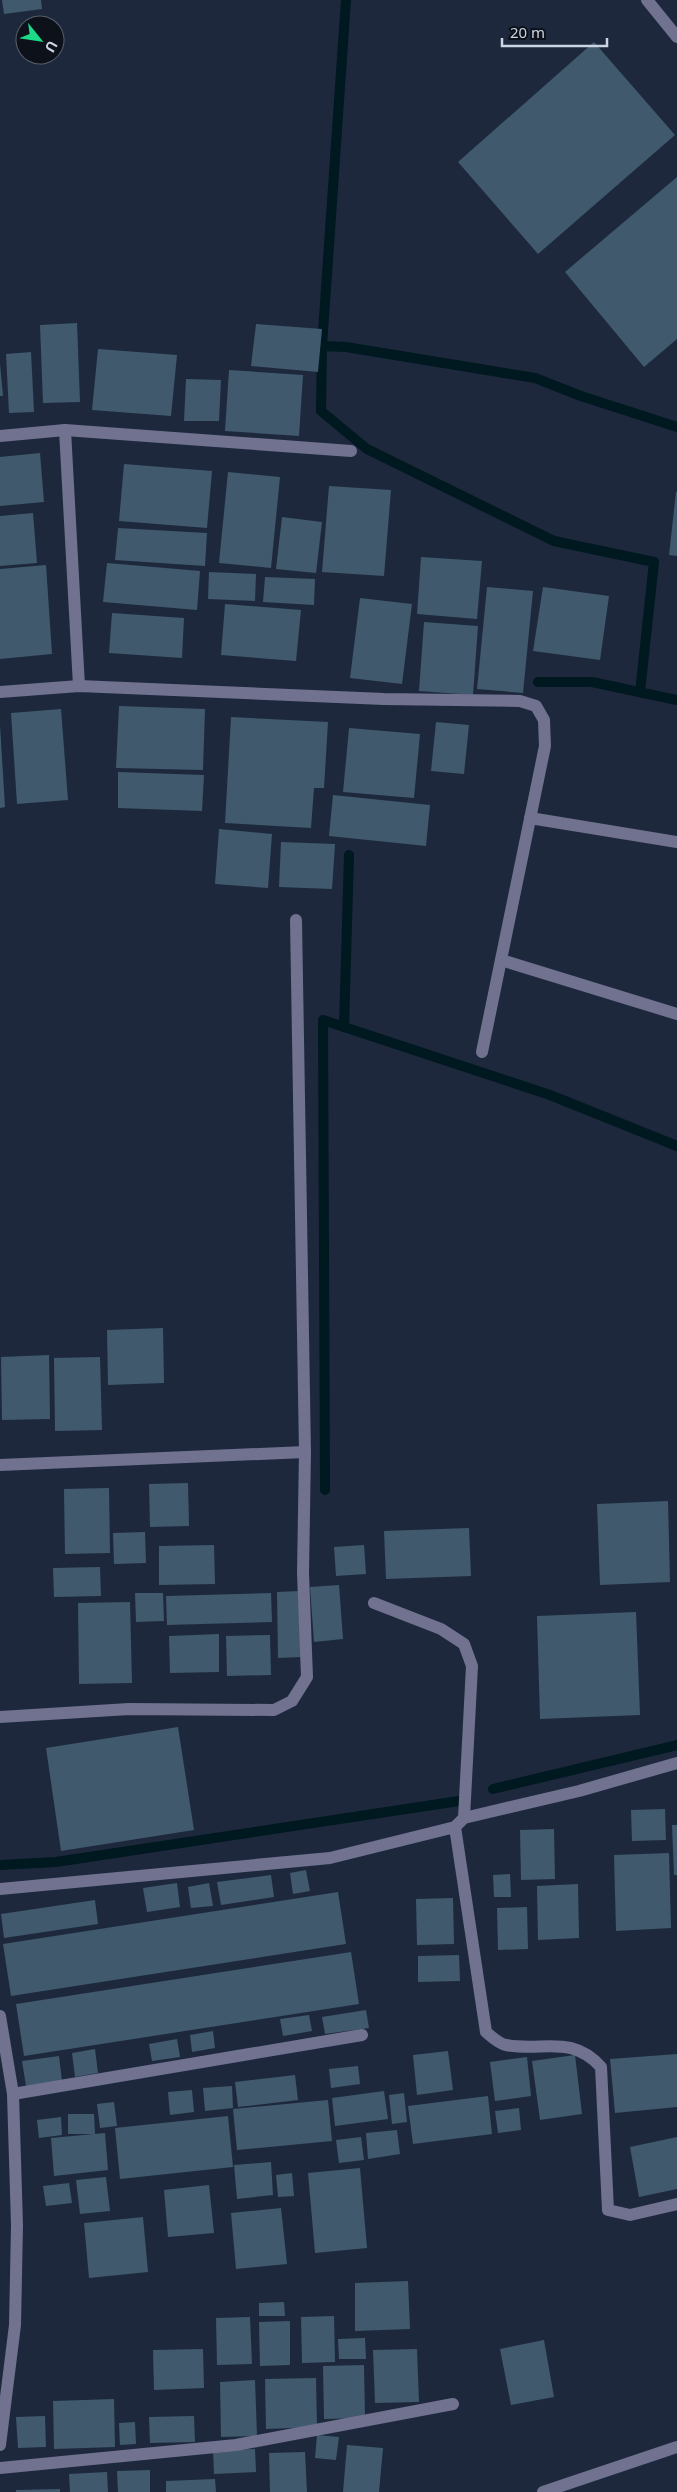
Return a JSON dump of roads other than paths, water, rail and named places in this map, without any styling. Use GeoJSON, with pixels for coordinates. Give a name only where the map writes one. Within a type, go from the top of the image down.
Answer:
{"type":"FeatureCollection","features":[{"type":"Feature","properties":{"kind":"street"},"geometry":{"type":"LineString","coordinates":[[647,0],[677,37]]}},
{"type":"Feature","properties":{"kind":"street"},"geometry":{"type":"LineString","coordinates":[[0,436],[65,430],[351,451]]}},
{"type":"Feature","properties":{"kind":"street"},"geometry":{"type":"LineString","coordinates":[[65,430],[79,686]]}},
{"type":"Feature","properties":{"kind":"street"},"geometry":{"type":"LineString","coordinates":[[0,692],[79,686],[384,699],[520,701],[536,706],[544,720],[545,746],[482,1052]]}},
{"type":"Feature","properties":{"kind":"street"},"geometry":{"type":"LineString","coordinates":[[530,818],[677,842]]}},
{"type":"Feature","properties":{"kind":"street"},"geometry":{"type":"LineString","coordinates":[[0,1717],[129,1709],[274,1710],[292,1701],[307,1677],[303,1573],[305,1452],[296,920]]}},
{"type":"Feature","properties":{"kind":"street"},"geometry":{"type":"LineString","coordinates":[[501,960],[677,1014]]}},
{"type":"Feature","properties":{"kind":"street"},"geometry":{"type":"LineString","coordinates":[[0,1465],[305,1452]]}},
{"type":"Feature","properties":{"kind":"street"},"geometry":{"type":"LineString","coordinates":[[374,1603],[440,1630],[464,1644],[472,1666],[459,1822],[486,2032],[504,2045],[570,2047],[590,2055],[601,2067],[608,2210],[630,2216],[677,2204]]}},
{"type":"Feature","properties":{"kind":"street"},"geometry":{"type":"LineString","coordinates":[[0,1889],[330,1858],[677,1763]]}},
{"type":"Feature","properties":{"kind":"street"},"geometry":{"type":"LineString","coordinates":[[0,2016],[13,2094],[17,2225],[14,2325],[0,2445]]}},
{"type":"Feature","properties":{"kind":"street"},"geometry":{"type":"LineString","coordinates":[[13,2094],[362,2035]]}},
{"type":"Feature","properties":{"kind":"street"},"geometry":{"type":"LineString","coordinates":[[0,2468],[236,2445],[453,2404]]}},
{"type":"Feature","properties":{"kind":"street"},"geometry":{"type":"LineString","coordinates":[[543,2492],[677,2447]]}},
{"type":"Feature","properties":{"kind":"waterway"},"geometry":{"type":"LineString","coordinates":[[346,0],[322,346],[346,347],[535,378],[581,396],[677,427]]}},
{"type":"Feature","properties":{"kind":"waterway"},"geometry":{"type":"LineString","coordinates":[[322,346],[321,411],[367,449],[554,541],[654,562],[640,692]]}},
{"type":"Feature","properties":{"kind":"waterway"},"geometry":{"type":"LineString","coordinates":[[538,682],[592,682],[677,700]]}},
{"type":"Feature","properties":{"kind":"waterway"},"geometry":{"type":"LineString","coordinates":[[344,1027],[349,855]]}},
{"type":"Feature","properties":{"kind":"waterway"},"geometry":{"type":"LineString","coordinates":[[325,1490],[323,1020],[550,1095],[677,1146]]}},
{"type":"Feature","properties":{"kind":"waterway"},"geometry":{"type":"LineString","coordinates":[[493,1789],[677,1745]]}},
{"type":"Feature","properties":{"kind":"waterway"},"geometry":{"type":"LineString","coordinates":[[0,1865],[56,1862],[459,1801]]}}]}
